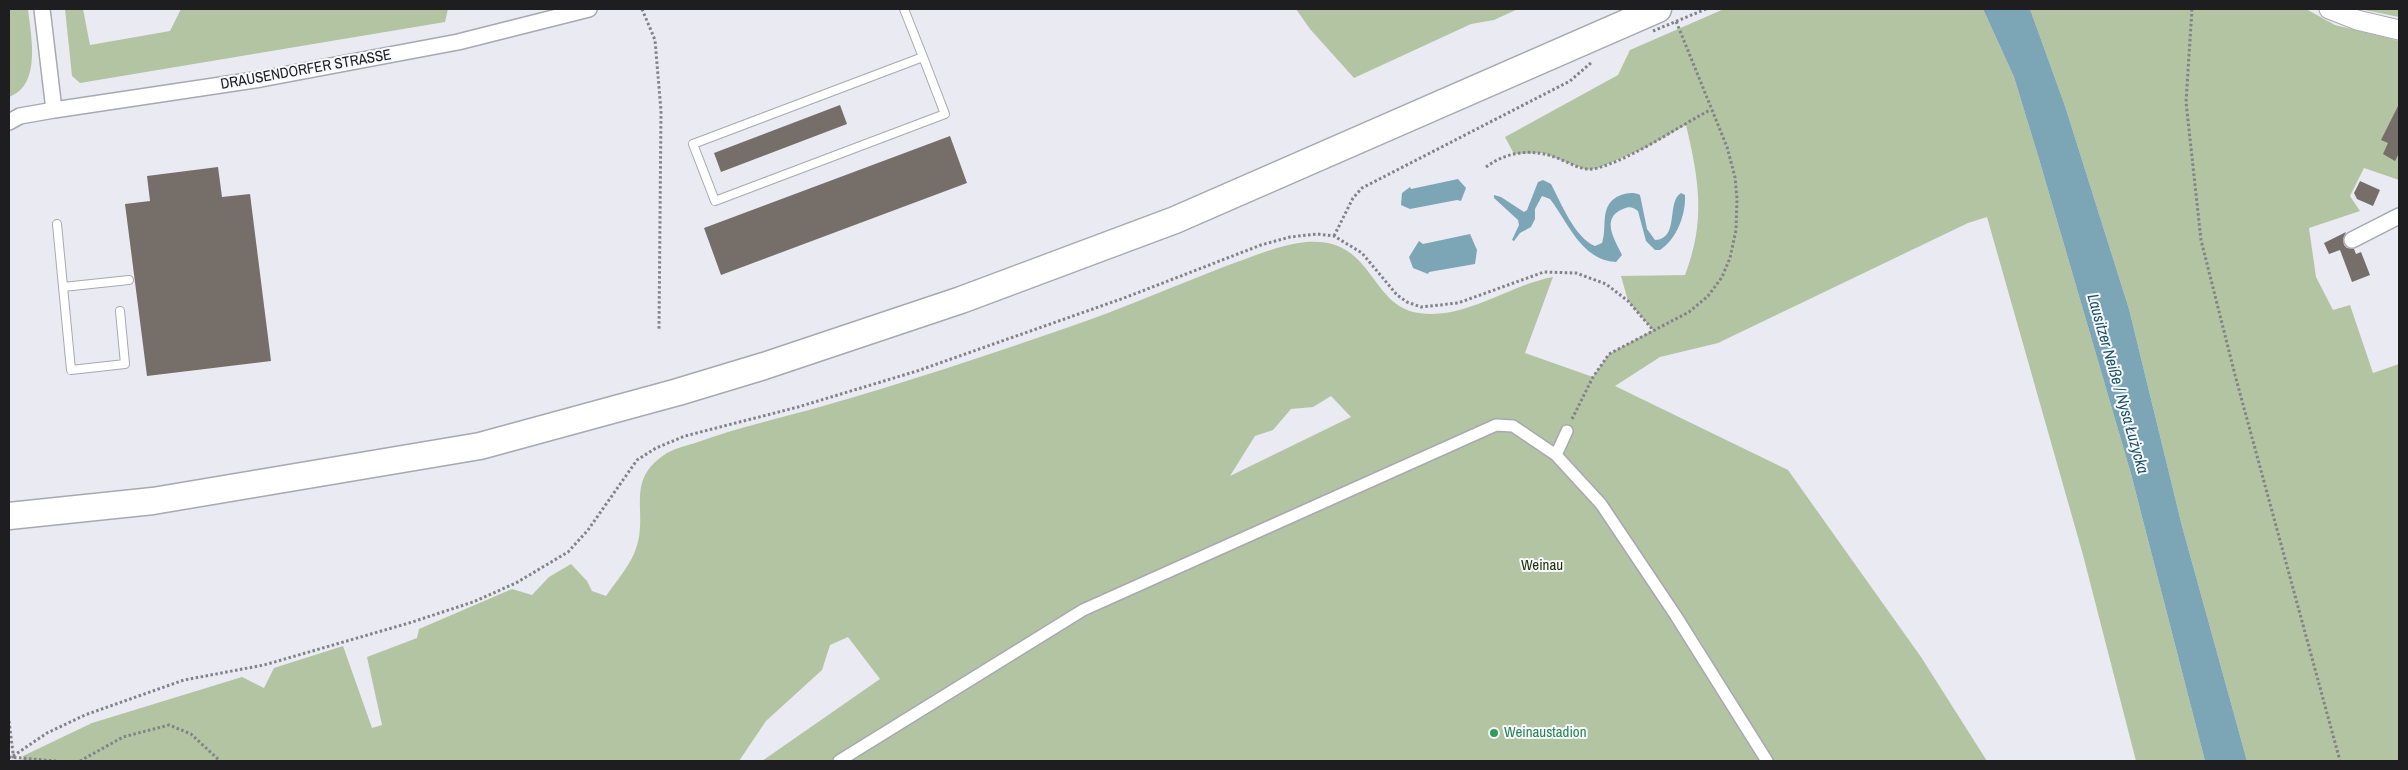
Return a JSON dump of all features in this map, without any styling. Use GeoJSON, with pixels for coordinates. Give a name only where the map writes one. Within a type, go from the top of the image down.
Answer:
{"type":"FeatureCollection","features":[{"type":"Feature","properties":{"kind":"highway"},"geometry":{"type":"LineString","coordinates":[[9,516],[153,501],[480,446],[745,372],[961,300],[1175,220],[1651,22]]}},
{"type":"Feature","properties":{"kind":"street"},"geometry":{"type":"LineString","coordinates":[[42,9],[54,110]]}},
{"type":"Feature","properties":{"kind":"street","name":"DRAUSENDORFER STRASSE"},"geometry":{"type":"LineString","coordinates":[[13,118],[54,110],[261,79],[421,49],[468,40],[589,9]]}},
{"type":"Feature","properties":{"kind":"street"},"geometry":{"type":"LineString","coordinates":[[2329,9],[2357,20],[2399,30]]}},
{"type":"Feature","properties":{"kind":"street"},"geometry":{"type":"LineString","coordinates":[[2352,240],[2399,216]]}},
{"type":"Feature","properties":{"kind":"street"},"geometry":{"type":"LineString","coordinates":[[838,761],[1082,610],[1496,425],[1513,426],[1556,455],[1601,504],[1676,616],[1767,761]]}},
{"type":"Feature","properties":{"kind":"street"},"geometry":{"type":"LineString","coordinates":[[1556,455],[1567,431]]}},
{"type":"Feature","properties":{"kind":"lane"},"geometry":{"type":"LineString","coordinates":[[904,9],[923,57],[945,114],[715,201],[693,144],[923,57]]}},
{"type":"Feature","properties":{"kind":"lane"},"geometry":{"type":"LineString","coordinates":[[57,224],[71,370],[125,364],[120,310]]}},
{"type":"Feature","properties":{"kind":"lane"},"geometry":{"type":"LineString","coordinates":[[63,287],[129,280]]}},
{"type":"Feature","properties":{"kind":"path"},"geometry":{"type":"LineString","coordinates":[[642,9],[655,40],[661,111],[659,330]]}},
{"type":"Feature","properties":{"kind":"path"},"geometry":{"type":"LineString","coordinates":[[1651,22],[1706,9]]}},
{"type":"Feature","properties":{"kind":"path"},"geometry":{"type":"LineString","coordinates":[[2192,9],[2186,102],[2201,240],[2235,375],[2340,761]]}},
{"type":"Feature","properties":{"kind":"path"},"geometry":{"type":"LineString","coordinates":[[1567,431],[1592,377],[1609,354],[1689,312],[1708,296],[1722,277],[1730,258],[1736,230],[1737,198],[1735,177],[1726,147],[1680,31]]}},
{"type":"Feature","properties":{"kind":"path"},"geometry":{"type":"LineString","coordinates":[[1334,236],[1352,198],[1362,188],[1570,81],[1595,60]]}},
{"type":"Feature","properties":{"kind":"path"},"geometry":{"type":"LineString","coordinates":[[1486,166],[1497,159],[1529,152],[1543,153],[1587,170],[1598,168],[1621,159],[1710,110]]}},
{"type":"Feature","properties":{"kind":"path"},"geometry":{"type":"LineString","coordinates":[[11,756],[47,733],[85,715],[184,680],[264,665],[409,623],[473,602],[516,583],[568,552],[588,530],[637,460],[656,448],[678,439],[798,407],[916,371],[1124,298],[1262,245],[1290,237],[1317,234],[1334,236],[1362,254],[1397,295],[1421,307],[1458,303],[1522,278],[1544,272],[1576,273],[1606,284],[1628,301],[1653,330]]}},
{"type":"Feature","properties":{"kind":"path"},"geometry":{"type":"LineString","coordinates":[[9,721],[11,756],[14,761]]}},
{"type":"Feature","properties":{"kind":"path"},"geometry":{"type":"LineString","coordinates":[[80,761],[123,737],[169,726],[191,734],[220,761]]}},
{"type":"Feature","properties":{"kind":"path"},"geometry":{"type":"LineString","coordinates":[[11,756],[56,761]]}},
{"type":"Feature","properties":{"kind":"green space"},"geometry":{"type":"Polygon","coordinates":[[[9,9],[28,9],[32,59],[26,82],[19,91],[9,97],[9,9]]]}},
{"type":"Feature","properties":{"kind":"green space"},"geometry":{"type":"Polygon","coordinates":[[[65,9],[83,9],[90,45],[170,31],[181,9],[448,9],[445,22],[80,83],[72,76],[65,9]]]}},
{"type":"Feature","properties":{"kind":"green space"},"geometry":{"type":"Polygon","coordinates":[[[1296,9],[1518,9],[1494,20],[1471,24],[1354,78],[1310,29],[1296,9]]]}},
{"type":"Feature","properties":{"kind":"green space","name":"Weinau"},"geometry":{"type":"Polygon","coordinates":[[[1724,9],[1983,9],[2014,77],[2039,159],[2131,474],[2205,761],[2136,761],[2083,555],[1987,217],[1968,223],[1718,343],[1660,357],[1615,386],[1788,470],[1921,657],[1987,761],[762,761],[880,679],[848,637],[830,645],[822,670],[766,721],[739,761],[22,761],[23,756],[92,723],[242,677],[264,688],[274,668],[343,646],[372,728],[382,725],[367,657],[417,638],[419,629],[512,589],[532,595],[549,577],[571,564],[587,581],[592,591],[606,596],[634,554],[639,539],[641,487],[645,475],[653,464],[667,453],[729,432],[854,397],[1008,348],[1089,320],[1226,266],[1285,246],[1306,242],[1328,243],[1345,250],[1358,260],[1390,298],[1403,308],[1419,313],[1436,314],[1470,307],[1536,281],[1553,277],[1525,353],[1593,377],[1609,354],[1653,330],[1628,301],[1621,276],[1685,275],[1692,255],[1698,218],[1697,182],[1686,125],[1645,148],[1598,168],[1587,170],[1543,153],[1514,154],[1505,137],[1618,75],[1630,50],[1724,9]],[[1331,396],[1313,407],[1291,409],[1273,430],[1255,436],[1230,476],[1351,417],[1331,396]]]}},
{"type":"Feature","properties":{"kind":"green space"},"geometry":{"type":"Polygon","coordinates":[[[2030,9],[2306,9],[2335,25],[2399,41],[2399,180],[2364,168],[2350,196],[2360,211],[2309,228],[2316,277],[2333,310],[2350,305],[2373,373],[2399,364],[2399,761],[2247,761],[2182,526],[2129,309],[2065,106],[2030,9]]]}},
{"type":"Feature","properties":{"kind":"green space"},"geometry":{"type":"Polygon","coordinates":[[[2360,9],[2399,9],[2399,17],[2360,9]]]}},
{"type":"Feature","properties":{"kind":"water","name":"Lausitzer Neiße / Nysa Łużycka"},"geometry":{"type":"Polygon","coordinates":[[[1983,9],[2030,9],[2065,106],[2129,309],[2182,526],[2247,761],[2205,761],[2131,474],[2039,159],[2014,77],[1983,9]]]}},
{"type":"Feature","properties":{"kind":"water"},"geometry":{"type":"Polygon","coordinates":[[[1458,179],[1466,188],[1461,201],[1457,200],[1410,209],[1401,205],[1402,193],[1410,187],[1411,189],[1458,179]]]}},
{"type":"Feature","properties":{"kind":"water"},"geometry":{"type":"Polygon","coordinates":[[[1543,180],[1551,184],[1564,210],[1581,236],[1595,246],[1602,243],[1606,210],[1609,204],[1621,195],[1635,193],[1640,195],[1647,229],[1655,240],[1663,238],[1668,233],[1674,204],[1681,193],[1685,195],[1684,210],[1676,233],[1660,250],[1655,250],[1646,241],[1638,211],[1629,207],[1616,213],[1612,218],[1611,230],[1622,255],[1616,262],[1604,260],[1593,255],[1584,247],[1550,199],[1542,196],[1535,209],[1535,219],[1531,227],[1520,233],[1514,241],[1512,240],[1519,225],[1518,220],[1494,198],[1494,195],[1501,197],[1524,212],[1527,210],[1538,182],[1543,180]]]}},
{"type":"Feature","properties":{"kind":"water"},"geometry":{"type":"Polygon","coordinates":[[[1470,234],[1477,250],[1475,264],[1429,272],[1428,274],[1413,268],[1409,257],[1419,241],[1423,244],[1470,234]]]}},
{"type":"Feature","properties":{"kind":"building"},"geometry":{"type":"Polygon","coordinates":[[[2399,104],[2399,153],[2395,161],[2383,154],[2388,143],[2381,140],[2399,104]]]}},
{"type":"Feature","properties":{"kind":"building"},"geometry":{"type":"Polygon","coordinates":[[[840,105],[847,124],[721,172],[714,153],[840,105]]]}},
{"type":"Feature","properties":{"kind":"building"},"geometry":{"type":"Polygon","coordinates":[[[950,136],[967,183],[721,275],[704,228],[950,136]]]}},
{"type":"Feature","properties":{"kind":"building"},"geometry":{"type":"Polygon","coordinates":[[[218,167],[222,197],[250,194],[271,361],[147,376],[125,204],[150,201],[147,176],[218,167]]]}},
{"type":"Feature","properties":{"kind":"building"},"geometry":{"type":"Polygon","coordinates":[[[2360,181],[2380,190],[2373,206],[2357,199],[2354,193],[2360,181]]]}},
{"type":"Feature","properties":{"kind":"building"},"geometry":{"type":"Polygon","coordinates":[[[2346,232],[2343,239],[2344,245],[2347,248],[2354,249],[2356,254],[2361,252],[2370,275],[2352,282],[2340,250],[2329,254],[2324,243],[2346,232]]]}},
{"type":"Feature","properties":{"kind":"place","name":"Weinaustadion"},"geometry":{"type":"Point","coordinates":[1494,733]}}]}
